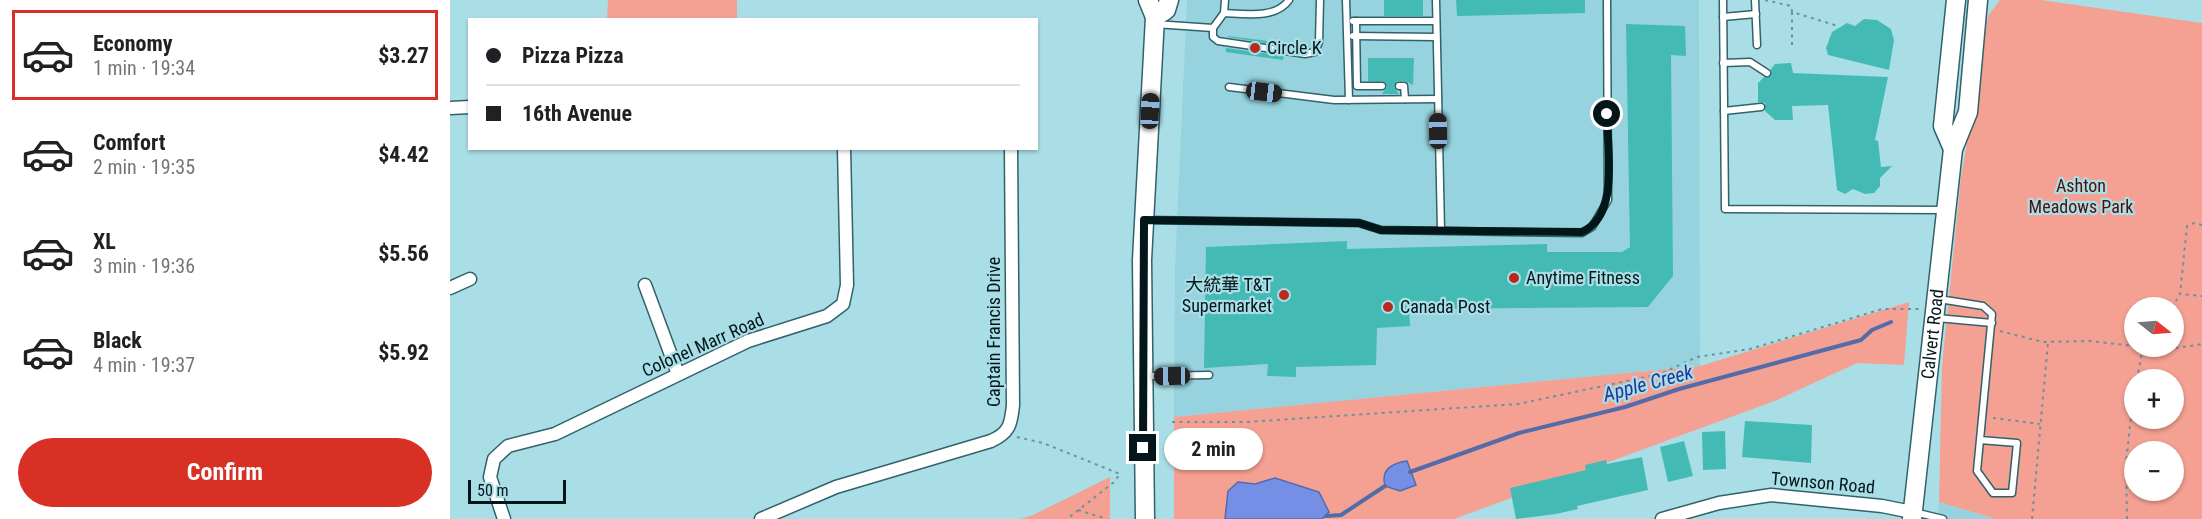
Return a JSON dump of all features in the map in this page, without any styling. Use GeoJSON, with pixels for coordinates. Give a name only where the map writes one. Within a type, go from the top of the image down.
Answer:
{"type":"FeatureCollection","features":[{"type":"Feature","properties":{"kind":"street"},"geometry":{"type":"LineString","coordinates":[[1145,519],[1142,376],[1144,220],[1152,13],[1166,10],[1169,0]]}},
{"type":"Feature","properties":{"kind":"street","name":"Calvert Road"},"geometry":{"type":"LineString","coordinates":[[1953,149],[1943,126],[1956,0]]}},
{"type":"Feature","properties":{"kind":"street","name":"Calvert Road"},"geometry":{"type":"LineString","coordinates":[[1912,516],[1953,149],[1968,112],[1978,0]]}},
{"type":"Feature","properties":{"kind":"street"},"geometry":{"type":"LineString","coordinates":[[450,108],[468,107]]}},
{"type":"Feature","properties":{"kind":"street","name":"Colonel Marr Road"},"geometry":{"type":"LineString","coordinates":[[504,519],[490,477],[494,459],[508,446],[555,434],[748,341],[827,316],[843,304],[847,285],[844,150]]}},
{"type":"Feature","properties":{"kind":"street","name":"Captain Francis Drive"},"geometry":{"type":"LineString","coordinates":[[761,519],[836,487],[991,441],[1006,434],[1010,427],[1013,405],[1011,150]]}},
{"type":"Feature","properties":{"kind":"street"},"geometry":{"type":"LineString","coordinates":[[450,288],[470,279]]}},
{"type":"Feature","properties":{"kind":"street"},"geometry":{"type":"LineString","coordinates":[[645,285],[678,374]]}},
{"type":"Feature","properties":{"kind":"street","name":"Townson Road"},"geometry":{"type":"LineString","coordinates":[[1669,518],[1719,502],[1771,495],[1882,506],[1912,516]]}},
{"type":"Feature","properties":{"kind":"lane"},"geometry":{"type":"LineString","coordinates":[[1225,0],[1224,13],[1213,28],[1213,36],[1218,41],[1305,54],[1316,52],[1319,42],[1320,0]]}},
{"type":"Feature","properties":{"kind":"lane"},"geometry":{"type":"LineString","coordinates":[[1224,13],[1262,14],[1284,7],[1289,0]]}},
{"type":"Feature","properties":{"kind":"lane"},"geometry":{"type":"LineString","coordinates":[[1346,0],[1349,100]]}},
{"type":"Feature","properties":{"kind":"lane"},"geometry":{"type":"LineString","coordinates":[[1436,0],[1441,230]]}},
{"type":"Feature","properties":{"kind":"lane"},"geometry":{"type":"LineString","coordinates":[[1144,220],[1359,223],[1381,230],[1582,232],[1593,227],[1608,200],[1606,0]]}},
{"type":"Feature","properties":{"kind":"lane"},"geometry":{"type":"LineString","coordinates":[[1723,0],[1725,209],[1946,210]]}},
{"type":"Feature","properties":{"kind":"lane"},"geometry":{"type":"LineString","coordinates":[[1755,0],[1757,45]]}},
{"type":"Feature","properties":{"kind":"lane"},"geometry":{"type":"LineString","coordinates":[[1152,13],[1213,28]]}},
{"type":"Feature","properties":{"kind":"lane"},"geometry":{"type":"LineString","coordinates":[[1723,18],[1756,15]]}},
{"type":"Feature","properties":{"kind":"lane"},"geometry":{"type":"LineString","coordinates":[[1347,21],[1436,21]]}},
{"type":"Feature","properties":{"kind":"lane"},"geometry":{"type":"LineString","coordinates":[[1356,21],[1357,86],[1382,86]]}},
{"type":"Feature","properties":{"kind":"lane"},"geometry":{"type":"LineString","coordinates":[[1347,36],[1437,37]]}},
{"type":"Feature","properties":{"kind":"lane"},"geometry":{"type":"LineString","coordinates":[[1723,63],[1750,62],[1767,73]]}},
{"type":"Feature","properties":{"kind":"lane"},"geometry":{"type":"LineString","coordinates":[[1399,86],[1404,86],[1404,99]]}},
{"type":"Feature","properties":{"kind":"lane"},"geometry":{"type":"LineString","coordinates":[[1228,87],[1349,100],[1438,99]]}},
{"type":"Feature","properties":{"kind":"lane"},"geometry":{"type":"LineString","coordinates":[[1724,111],[1761,107]]}},
{"type":"Feature","properties":{"kind":"lane"},"geometry":{"type":"LineString","coordinates":[[1935,309],[1983,306],[1992,314],[1977,471],[1993,493],[2012,493],[2017,443],[1980,440]]}},
{"type":"Feature","properties":{"kind":"lane"},"geometry":{"type":"LineString","coordinates":[[1935,309],[1992,326]]}},
{"type":"Feature","properties":{"kind":"lane"},"geometry":{"type":"LineString","coordinates":[[1142,376],[1209,375]]}},
{"type":"Feature","properties":{"kind":"lane"},"geometry":{"type":"LineString","coordinates":[[1912,516],[1943,519]]}},
{"type":"Feature","properties":{"kind":"path"},"geometry":{"type":"LineString","coordinates":[[1764,0],[1791,6],[1792,45]]}},
{"type":"Feature","properties":{"kind":"path"},"geometry":{"type":"LineString","coordinates":[[1791,12],[1838,26]]}},
{"type":"Feature","properties":{"kind":"path"},"geometry":{"type":"LineString","coordinates":[[2178,297],[2187,226],[2194,223],[2202,225]]}},
{"type":"Feature","properties":{"kind":"path"},"geometry":{"type":"LineString","coordinates":[[2180,294],[2202,296]]}},
{"type":"Feature","properties":{"kind":"path"},"geometry":{"type":"LineString","coordinates":[[1172,422],[1246,422],[1518,404],[1660,374],[1697,357],[1750,349],[1882,309],[1935,309]]}},
{"type":"Feature","properties":{"kind":"path"},"geometry":{"type":"LineString","coordinates":[[1992,326],[2048,342],[2089,341],[2124,345]]}},
{"type":"Feature","properties":{"kind":"path"},"geometry":{"type":"LineString","coordinates":[[2032,519],[2048,342]]}},
{"type":"Feature","properties":{"kind":"path"},"geometry":{"type":"LineString","coordinates":[[2184,347],[2202,345]]}},
{"type":"Feature","properties":{"kind":"path"},"geometry":{"type":"LineString","coordinates":[[1993,418],[2040,424]]}},
{"type":"Feature","properties":{"kind":"path"},"geometry":{"type":"LineString","coordinates":[[2127,519],[2126,462],[2130,429]]}},
{"type":"Feature","properties":{"kind":"path"},"geometry":{"type":"LineString","coordinates":[[1006,434],[1043,443],[1120,474],[1114,482],[1067,519]]}},
{"type":"Feature","properties":{"kind":"path"},"geometry":{"type":"LineString","coordinates":[[1078,510],[1107,519]]}},
{"type":"Feature","properties":{"kind":"shaded area"},"geometry":{"type":"Polygon","coordinates":[[[1187,0],[1699,0],[1700,366],[1174,417],[1175,266],[1187,0]]]}},
{"type":"Feature","properties":{"kind":"shaded area"},"geometry":{"type":"Polygon","coordinates":[[[1939,502],[1996,519],[1937,519],[1939,502]]]}},
{"type":"Feature","properties":{"kind":"green space"},"geometry":{"type":"Polygon","coordinates":[[[608,0],[737,0],[737,18],[607,18],[608,0]]]}},
{"type":"Feature","properties":{"kind":"green space","name":"Ashton Meadows Park"},"geometry":{"type":"Polygon","coordinates":[[[2000,0],[2041,0],[2202,23],[2202,519],[1996,519],[1939,502],[1942,366],[1961,178],[1988,16],[2000,0]]]}},
{"type":"Feature","properties":{"kind":"green space"},"geometry":{"type":"Polygon","coordinates":[[[1909,302],[1904,365],[1857,363],[1777,400],[1454,519],[1174,519],[1174,417],[1700,366],[1909,302]]]}},
{"type":"Feature","properties":{"kind":"green space"},"geometry":{"type":"Polygon","coordinates":[[[1110,477],[1110,519],[1021,519],[1033,515],[1110,477]]]}},
{"type":"Feature","properties":{"kind":"water"},"geometry":{"type":"Polygon","coordinates":[[[1407,461],[1416,485],[1400,491],[1385,486],[1386,471],[1397,463],[1407,461]]]}},
{"type":"Feature","properties":{"kind":"water"},"geometry":{"type":"Polygon","coordinates":[[[1275,478],[1319,492],[1329,512],[1322,519],[1225,519],[1228,491],[1238,482],[1255,484],[1275,478]]]}},
{"type":"Feature","properties":{"kind":"building"},"geometry":{"type":"Polygon","coordinates":[[[1384,0],[1423,0],[1423,16],[1384,16],[1384,0]]]}},
{"type":"Feature","properties":{"kind":"building"},"geometry":{"type":"Polygon","coordinates":[[[1456,0],[1585,0],[1585,13],[1457,16],[1456,0]]]}},
{"type":"Feature","properties":{"kind":"building"},"geometry":{"type":"Polygon","coordinates":[[[1864,19],[1877,20],[1891,29],[1894,40],[1889,70],[1828,55],[1826,48],[1832,32],[1847,23],[1855,26],[1864,19]]]}},
{"type":"Feature","properties":{"kind":"building"},"geometry":{"type":"Polygon","coordinates":[[[1626,24],[1685,26],[1686,56],[1671,55],[1673,276],[1648,307],[1409,309],[1410,326],[1377,328],[1376,365],[1296,367],[1296,377],[1267,376],[1268,364],[1204,368],[1206,247],[1347,241],[1347,249],[1547,244],[1547,252],[1622,252],[1630,247],[1626,24]]]}},
{"type":"Feature","properties":{"kind":"building"},"geometry":{"type":"Polygon","coordinates":[[[1228,37],[1285,43],[1285,46],[1228,37]]]}},
{"type":"Feature","properties":{"kind":"building"},"geometry":{"type":"Polygon","coordinates":[[[1226,48],[1284,56],[1283,60],[1226,52],[1226,48]]]}},
{"type":"Feature","properties":{"kind":"building"},"geometry":{"type":"Polygon","coordinates":[[[1368,58],[1414,58],[1413,85],[1405,81],[1397,81],[1394,87],[1399,94],[1382,94],[1387,87],[1385,82],[1368,81],[1368,58]]]}},
{"type":"Feature","properties":{"kind":"building"},"geometry":{"type":"Polygon","coordinates":[[[1791,63],[1793,73],[1888,77],[1875,140],[1878,141],[1881,167],[1892,166],[1880,178],[1880,186],[1874,193],[1865,194],[1853,189],[1845,194],[1837,190],[1828,105],[1792,106],[1793,120],[1775,120],[1765,111],[1765,103],[1758,102],[1758,83],[1764,77],[1771,76],[1771,69],[1775,64],[1791,63]]]}},
{"type":"Feature","properties":{"kind":"building"},"geometry":{"type":"Polygon","coordinates":[[[1745,421],[1812,425],[1811,463],[1742,457],[1745,421]]]}},
{"type":"Feature","properties":{"kind":"building"},"geometry":{"type":"Polygon","coordinates":[[[1725,431],[1726,469],[1703,470],[1702,432],[1725,431]]]}},
{"type":"Feature","properties":{"kind":"building"},"geometry":{"type":"Polygon","coordinates":[[[1684,441],[1693,476],[1668,482],[1660,447],[1684,441]]]}},
{"type":"Feature","properties":{"kind":"building"},"geometry":{"type":"Polygon","coordinates":[[[1642,457],[1648,490],[1577,506],[1578,509],[1556,514],[1516,519],[1510,488],[1586,470],[1585,465],[1606,460],[1607,464],[1642,457]]]}},
{"type":"Feature","properties":{"kind":"waterway","name":"Apple Creek"},"geometry":{"type":"LineString","coordinates":[[1410,472],[1519,433],[1625,407],[1679,389],[1861,340],[1872,330],[1891,322]]}},
{"type":"Feature","properties":{"kind":"waterway","name":"Apple Creek"},"geometry":{"type":"LineString","coordinates":[[1326,516],[1341,515],[1385,486]]}},
{"type":"Feature","properties":{"kind":"place","name":"Circle K"},"geometry":{"type":"Point","coordinates":[1255,48]}},
{"type":"Feature","properties":{"kind":"place","name":"Anytime Fitness"},"geometry":{"type":"Point","coordinates":[1514,278]}},
{"type":"Feature","properties":{"kind":"place","name":"大統華 T&T Supermarket"},"geometry":{"type":"Point","coordinates":[1284,295]}},
{"type":"Feature","properties":{"kind":"place","name":"Canada Post"},"geometry":{"type":"Point","coordinates":[1388,307]}},
{"type":"Feature","properties":{"kind":"route"},"geometry":{"type":"LineString","coordinates":[[1143,448],[1142,260],[1144,220],[1359,223],[1381,230],[1582,232],[1593,227],[1608,200],[1607,114]]}}]}
